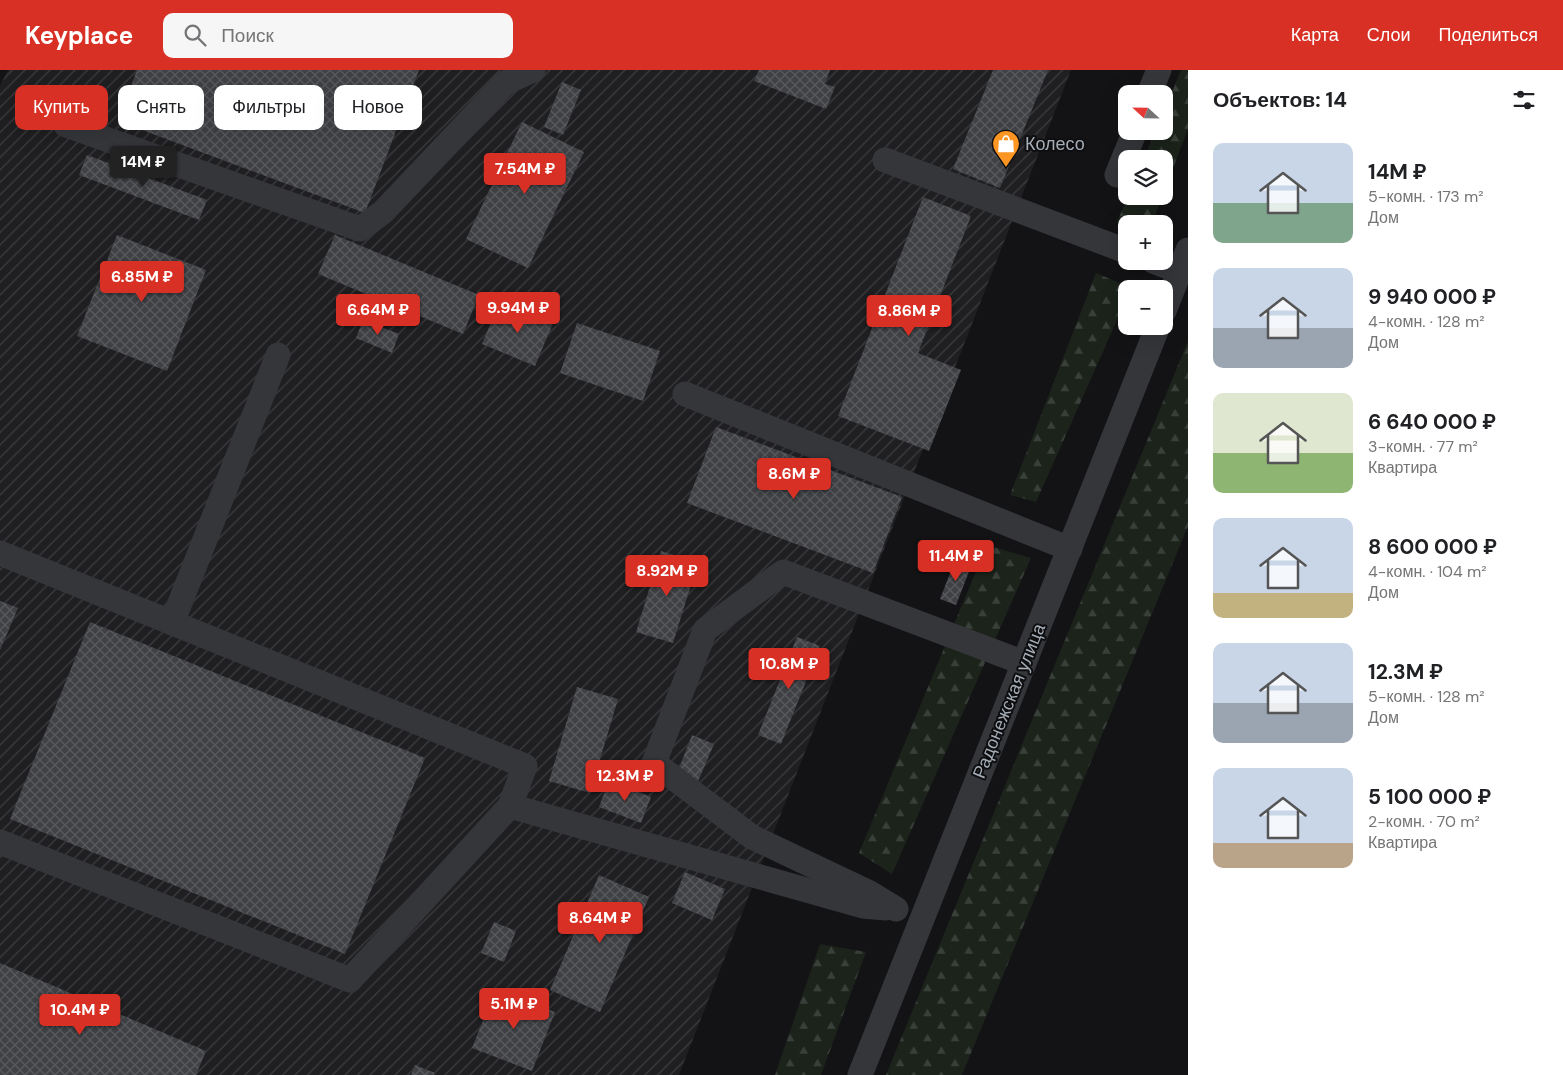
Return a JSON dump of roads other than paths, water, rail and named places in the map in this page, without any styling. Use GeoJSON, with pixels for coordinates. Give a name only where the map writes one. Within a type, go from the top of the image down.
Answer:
{"type":"FeatureCollection","features":[{"type":"Feature","properties":{"kind":"street"},"geometry":{"type":"LineString","coordinates":[[80,130],[360,229],[383,212],[505,83],[533,70]]}},
{"type":"Feature","properties":{"kind":"street"},"geometry":{"type":"LineString","coordinates":[[1153,85],[1159,70]]}},
{"type":"Feature","properties":{"kind":"street"},"geometry":{"type":"LineString","coordinates":[[1117,175],[1131,140]]}},
{"type":"Feature","properties":{"kind":"street"},"geometry":{"type":"LineString","coordinates":[[885,160],[1118,248]]}},
{"type":"Feature","properties":{"kind":"street"},"geometry":{"type":"LineString","coordinates":[[1173,288],[1184,260]]}},
{"type":"Feature","properties":{"kind":"street","name":"Радонежская улица"},"geometry":{"type":"LineString","coordinates":[[860,1075],[1154,335]]}},
{"type":"Feature","properties":{"kind":"street"},"geometry":{"type":"LineString","coordinates":[[172,623],[278,356]]}},
{"type":"Feature","properties":{"kind":"street"},"geometry":{"type":"LineString","coordinates":[[685,394],[1070,549]]}},
{"type":"Feature","properties":{"kind":"street"},"geometry":{"type":"LineString","coordinates":[[0,552],[525,766],[510,806],[350,980],[0,842]]}},
{"type":"Feature","properties":{"kind":"street"},"geometry":{"type":"LineString","coordinates":[[896,909],[868,892],[752,837],[654,763],[704,630],[782,572],[1024,663]]}},
{"type":"Feature","properties":{"kind":"street"},"geometry":{"type":"LineString","coordinates":[[510,806],[863,906],[896,909],[923,916]]}},
{"type":"Feature","properties":{"kind":"place","name":"Колесо"},"geometry":{"type":"Point","coordinates":[1006,168]}}]}
